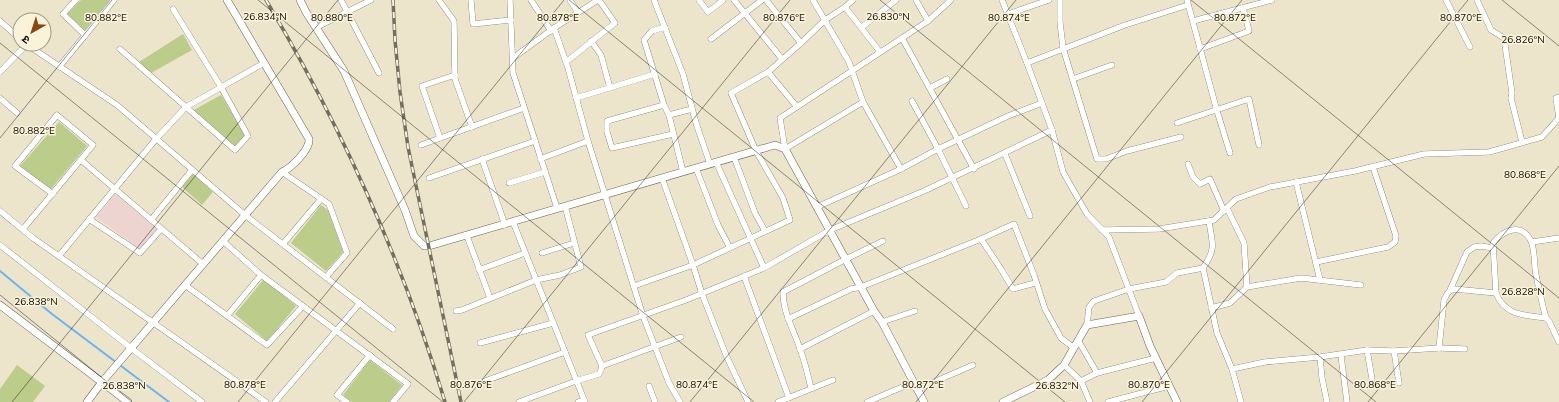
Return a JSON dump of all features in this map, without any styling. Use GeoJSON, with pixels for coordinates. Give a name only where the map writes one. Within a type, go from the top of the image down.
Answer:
{"type":"FeatureCollection","features":[{"type":"Feature","properties":{"kind":"street"},"geometry":{"type":"LineString","coordinates":[[76,0],[63,14],[85,35]]}},
{"type":"Feature","properties":{"kind":"street"},"geometry":{"type":"LineString","coordinates":[[59,67],[114,0]]}},
{"type":"Feature","properties":{"kind":"street"},"geometry":{"type":"LineString","coordinates":[[86,402],[121,359],[282,172],[292,166],[307,146],[309,139],[227,0]]}},
{"type":"Feature","properties":{"kind":"street"},"geometry":{"type":"LineString","coordinates":[[300,0],[306,12],[344,71],[405,210],[414,236],[424,246],[467,236],[557,208],[775,145],[785,149]]}},
{"type":"Feature","properties":{"kind":"street"},"geometry":{"type":"LineString","coordinates":[[341,0],[379,73]]}},
{"type":"Feature","properties":{"kind":"street"},"geometry":{"type":"LineString","coordinates":[[317,27],[371,0]]}},
{"type":"Feature","properties":{"kind":"street"},"geometry":{"type":"LineString","coordinates":[[439,0],[454,21],[455,75],[472,127]]}},
{"type":"Feature","properties":{"kind":"street"},"geometry":{"type":"LineString","coordinates":[[471,0],[472,24],[511,20]]}},
{"type":"Feature","properties":{"kind":"street"},"geometry":{"type":"LineString","coordinates":[[510,0],[513,73],[557,208]]}},
{"type":"Feature","properties":{"kind":"street"},"geometry":{"type":"LineString","coordinates":[[531,0],[553,29],[566,62],[588,142],[643,316],[669,383],[680,402]]}},
{"type":"Feature","properties":{"kind":"street"},"geometry":{"type":"LineString","coordinates":[[570,0],[578,13]]}},
{"type":"Feature","properties":{"kind":"street"},"geometry":{"type":"LineString","coordinates":[[512,58],[598,0],[614,24],[610,29],[591,41],[566,62]]}},
{"type":"Feature","properties":{"kind":"street"},"geometry":{"type":"LineString","coordinates":[[654,0],[683,74],[696,123],[713,163],[752,238],[764,268]]}},
{"type":"Feature","properties":{"kind":"street"},"geometry":{"type":"LineString","coordinates":[[699,0],[708,12],[723,0]]}},
{"type":"Feature","properties":{"kind":"street"},"geometry":{"type":"LineString","coordinates":[[734,0],[782,59]]}},
{"type":"Feature","properties":{"kind":"street"},"geometry":{"type":"LineString","coordinates":[[710,39],[762,0]]}},
{"type":"Feature","properties":{"kind":"street"},"geometry":{"type":"LineString","coordinates":[[766,0],[801,43]]}},
{"type":"Feature","properties":{"kind":"street"},"geometry":{"type":"LineString","coordinates":[[813,0],[849,62],[863,102],[901,169]]}},
{"type":"Feature","properties":{"kind":"street"},"geometry":{"type":"LineString","coordinates":[[634,286],[693,265],[790,220],[783,198],[756,151],[731,94],[768,72],[825,20],[853,0]]}},
{"type":"Feature","properties":{"kind":"street"},"geometry":{"type":"LineString","coordinates":[[862,27],[896,0]]}},
{"type":"Feature","properties":{"kind":"street"},"geometry":{"type":"LineString","coordinates":[[916,0],[928,21]]}},
{"type":"Feature","properties":{"kind":"street"},"geometry":{"type":"LineString","coordinates":[[924,402],[882,322],[874,311],[785,149],[780,118],[928,21],[950,0]]}},
{"type":"Feature","properties":{"kind":"street"},"geometry":{"type":"LineString","coordinates":[[1002,0],[1052,130],[1063,172],[1088,214],[1109,238],[1156,358],[1177,402]]}},
{"type":"Feature","properties":{"kind":"street"},"geometry":{"type":"LineString","coordinates":[[1008,14],[1049,0]]}},
{"type":"Feature","properties":{"kind":"street"},"geometry":{"type":"LineString","coordinates":[[1060,0],[1060,22],[1063,48],[1097,159],[1106,159],[1127,151],[1181,138]]}},
{"type":"Feature","properties":{"kind":"street"},"geometry":{"type":"LineString","coordinates":[[1193,21],[1272,0]]}},
{"type":"Feature","properties":{"kind":"street"},"geometry":{"type":"LineString","coordinates":[[1446,0],[1470,47]]}},
{"type":"Feature","properties":{"kind":"street"},"geometry":{"type":"LineString","coordinates":[[1477,0],[1491,30],[1504,38],[1512,93],[1511,98],[1522,142]]}},
{"type":"Feature","properties":{"kind":"street"},"geometry":{"type":"LineString","coordinates":[[1027,63],[1063,48],[1188,2],[1230,153]]}},
{"type":"Feature","properties":{"kind":"street"},"geometry":{"type":"LineString","coordinates":[[845,7],[880,52]]}},
{"type":"Feature","properties":{"kind":"street"},"geometry":{"type":"LineString","coordinates":[[1200,49],[1249,31],[1243,8]]}},
{"type":"Feature","properties":{"kind":"street"},"geometry":{"type":"LineString","coordinates":[[120,49],[235,150],[248,136],[221,87],[173,9]]}},
{"type":"Feature","properties":{"kind":"street"},"geometry":{"type":"LineString","coordinates":[[0,21],[12,32]]}},
{"type":"Feature","properties":{"kind":"street"},"geometry":{"type":"LineString","coordinates":[[665,27],[652,31],[644,40],[664,105],[669,115],[683,172]]}},
{"type":"Feature","properties":{"kind":"street"},"geometry":{"type":"LineString","coordinates":[[902,38],[974,169]]}},
{"type":"Feature","properties":{"kind":"street"},"geometry":{"type":"LineString","coordinates":[[591,41],[600,55],[610,88]]}},
{"type":"Feature","properties":{"kind":"street"},"geometry":{"type":"LineString","coordinates":[[0,72],[19,52]]}},
{"type":"Feature","properties":{"kind":"street"},"geometry":{"type":"LineString","coordinates":[[37,52],[116,105],[245,215],[393,329]]}},
{"type":"Feature","properties":{"kind":"street"},"geometry":{"type":"LineString","coordinates":[[59,256],[156,139],[186,107],[264,63]]}},
{"type":"Feature","properties":{"kind":"street"},"geometry":{"type":"LineString","coordinates":[[1073,79],[1112,66]]}},
{"type":"Feature","properties":{"kind":"street"},"geometry":{"type":"LineString","coordinates":[[768,72],[797,107]]}},
{"type":"Feature","properties":{"kind":"street"},"geometry":{"type":"LineString","coordinates":[[576,98],[655,74]]}},
{"type":"Feature","properties":{"kind":"street"},"geometry":{"type":"LineString","coordinates":[[440,138],[422,86],[455,75]]}},
{"type":"Feature","properties":{"kind":"street"},"geometry":{"type":"LineString","coordinates":[[930,88],[947,79]]}},
{"type":"Feature","properties":{"kind":"street"},"geometry":{"type":"LineString","coordinates":[[1102,230],[1159,229],[1214,220],[1236,200],[1270,186],[1373,167],[1424,154],[1489,152],[1542,137],[1559,118],[1556,98],[1559,97]]}},
{"type":"Feature","properties":{"kind":"street"},"geometry":{"type":"LineString","coordinates":[[0,98],[17,113]]}},
{"type":"Feature","properties":{"kind":"street"},"geometry":{"type":"LineString","coordinates":[[1177,123],[1249,100],[1259,145]]}},
{"type":"Feature","properties":{"kind":"street"},"geometry":{"type":"LineString","coordinates":[[912,101],[966,206]]}},
{"type":"Feature","properties":{"kind":"street"},"geometry":{"type":"LineString","coordinates":[[785,149],[863,102]]}},
{"type":"Feature","properties":{"kind":"street"},"geometry":{"type":"LineString","coordinates":[[817,207],[901,169],[958,139],[1008,116],[1042,103]]}},
{"type":"Feature","properties":{"kind":"street"},"geometry":{"type":"LineString","coordinates":[[664,105],[607,121],[607,132],[612,148],[673,134]]}},
{"type":"Feature","properties":{"kind":"street"},"geometry":{"type":"LineString","coordinates":[[422,145],[524,108]]}},
{"type":"Feature","properties":{"kind":"street"},"geometry":{"type":"LineString","coordinates":[[669,115],[692,109]]}},
{"type":"Feature","properties":{"kind":"street"},"geometry":{"type":"LineString","coordinates":[[23,229],[53,194],[93,145],[57,115],[15,166],[53,194]]}},
{"type":"Feature","properties":{"kind":"street"},"geometry":{"type":"LineString","coordinates":[[519,402],[598,374],[602,366],[588,335],[702,294],[764,268],[830,230],[974,169],[1052,130]]}},
{"type":"Feature","properties":{"kind":"street"},"geometry":{"type":"LineString","coordinates":[[429,178],[535,141]]}},
{"type":"Feature","properties":{"kind":"street"},"geometry":{"type":"LineString","coordinates":[[540,159],[588,142]]}},
{"type":"Feature","properties":{"kind":"street"},"geometry":{"type":"LineString","coordinates":[[1005,154],[1030,216]]}},
{"type":"Feature","properties":{"kind":"street"},"geometry":{"type":"LineString","coordinates":[[734,157],[755,213],[765,232]]}},
{"type":"Feature","properties":{"kind":"street"},"geometry":{"type":"LineString","coordinates":[[482,159],[505,225]]}},
{"type":"Feature","properties":{"kind":"street"},"geometry":{"type":"LineString","coordinates":[[81,160],[203,264]]}},
{"type":"Feature","properties":{"kind":"street"},"geometry":{"type":"LineString","coordinates":[[1188,164],[1193,177],[1200,184],[1210,179],[1244,242],[1248,287]]}},
{"type":"Feature","properties":{"kind":"street"},"geometry":{"type":"LineString","coordinates":[[1316,262],[1388,247],[1395,242],[1396,236],[1373,167]]}},
{"type":"Feature","properties":{"kind":"street"},"geometry":{"type":"LineString","coordinates":[[696,168],[718,225],[730,248]]}},
{"type":"Feature","properties":{"kind":"street"},"geometry":{"type":"LineString","coordinates":[[151,220],[192,170]]}},
{"type":"Feature","properties":{"kind":"street"},"geometry":{"type":"LineString","coordinates":[[282,172],[329,204],[347,253],[326,277]]}},
{"type":"Feature","properties":{"kind":"street"},"geometry":{"type":"LineString","coordinates":[[509,183],[545,172]]}},
{"type":"Feature","properties":{"kind":"street"},"geometry":{"type":"LineString","coordinates":[[662,178],[702,294],[726,355],[748,402]]}},
{"type":"Feature","properties":{"kind":"street"},"geometry":{"type":"LineString","coordinates":[[1296,182],[1320,280]]}},
{"type":"Feature","properties":{"kind":"street"},"geometry":{"type":"LineString","coordinates":[[284,244],[321,199]]}},
{"type":"Feature","properties":{"kind":"street"},"geometry":{"type":"LineString","coordinates":[[456,311],[462,310],[536,280],[560,276],[581,267],[565,206]]}},
{"type":"Feature","properties":{"kind":"street"},"geometry":{"type":"LineString","coordinates":[[0,211],[59,256],[266,402]]}},
{"type":"Feature","properties":{"kind":"street"},"geometry":{"type":"LineString","coordinates":[[89,219],[140,253],[161,229]]}},
{"type":"Feature","properties":{"kind":"street"},"geometry":{"type":"LineString","coordinates":[[1003,402],[1014,400],[1048,380],[1064,365],[1087,326],[1089,308],[1094,300],[1129,289],[1166,282],[1177,273],[1203,268],[1210,258],[1213,250],[1209,221]]}},
{"type":"Feature","properties":{"kind":"street"},"geometry":{"type":"LineString","coordinates":[[513,222],[565,352],[582,401]]}},
{"type":"Feature","properties":{"kind":"street"},"geometry":{"type":"LineString","coordinates":[[788,319],[851,289],[861,287],[981,239],[1014,224],[1044,309],[1061,338],[1074,348]]}},
{"type":"Feature","properties":{"kind":"street"},"geometry":{"type":"LineString","coordinates":[[1546,318],[1516,314],[1500,301],[1496,292],[1493,243],[1500,234],[1512,230],[1525,233],[1532,242],[1536,275],[1546,318],[1549,321],[1559,342]]}},
{"type":"Feature","properties":{"kind":"street"},"geometry":{"type":"LineString","coordinates":[[467,236],[490,298]]}},
{"type":"Feature","properties":{"kind":"street"},"geometry":{"type":"LineString","coordinates":[[1532,242],[1559,238]]}},
{"type":"Feature","properties":{"kind":"street"},"geometry":{"type":"LineString","coordinates":[[981,239],[1013,289],[1035,283]]}},
{"type":"Feature","properties":{"kind":"street"},"geometry":{"type":"LineString","coordinates":[[223,241],[261,275],[408,384],[393,402]]}},
{"type":"Feature","properties":{"kind":"street"},"geometry":{"type":"LineString","coordinates":[[811,388],[800,349],[788,319],[783,292],[883,241]]}},
{"type":"Feature","properties":{"kind":"street"},"geometry":{"type":"LineString","coordinates":[[542,253],[574,244]]}},
{"type":"Feature","properties":{"kind":"street"},"geometry":{"type":"LineString","coordinates":[[0,245],[202,402]]}},
{"type":"Feature","properties":{"kind":"street"},"geometry":{"type":"LineString","coordinates":[[1439,348],[1444,300],[1467,252],[1474,247],[1481,246],[1494,248]]}},
{"type":"Feature","properties":{"kind":"street"},"geometry":{"type":"LineString","coordinates":[[479,270],[526,253]]}},
{"type":"Feature","properties":{"kind":"street"},"geometry":{"type":"LineString","coordinates":[[1203,268],[1217,333],[1232,368],[1241,402]]}},
{"type":"Feature","properties":{"kind":"street"},"geometry":{"type":"LineString","coordinates":[[227,316],[261,275]]}},
{"type":"Feature","properties":{"kind":"street"},"geometry":{"type":"LineString","coordinates":[[744,276],[789,398]]}},
{"type":"Feature","properties":{"kind":"street"},"geometry":{"type":"LineString","coordinates":[[1211,308],[1230,303],[1248,287],[1301,278],[1361,285]]}},
{"type":"Feature","properties":{"kind":"street"},"geometry":{"type":"LineString","coordinates":[[185,285],[267,345],[303,306]]}},
{"type":"Feature","properties":{"kind":"street"},"geometry":{"type":"LineString","coordinates":[[1450,290],[1496,292]]}},
{"type":"Feature","properties":{"kind":"street"},"geometry":{"type":"LineString","coordinates":[[275,402],[360,303]]}},
{"type":"Feature","properties":{"kind":"street"},"geometry":{"type":"LineString","coordinates":[[0,305],[128,402]]}},
{"type":"Feature","properties":{"kind":"street"},"geometry":{"type":"LineString","coordinates":[[800,349],[874,311]]}},
{"type":"Feature","properties":{"kind":"street"},"geometry":{"type":"LineString","coordinates":[[882,322],[915,311]]}},
{"type":"Feature","properties":{"kind":"street"},"geometry":{"type":"LineString","coordinates":[[1087,326],[1139,316]]}},
{"type":"Feature","properties":{"kind":"street"},"geometry":{"type":"LineString","coordinates":[[480,343],[553,323]]}},
{"type":"Feature","properties":{"kind":"street"},"geometry":{"type":"LineString","coordinates":[[602,366],[681,336]]}},
{"type":"Feature","properties":{"kind":"street"},"geometry":{"type":"LineString","coordinates":[[1078,340],[1097,374]]}},
{"type":"Feature","properties":{"kind":"street"},"geometry":{"type":"LineString","coordinates":[[1232,368],[1265,362],[1320,357],[1368,350],[1394,352],[1439,348],[1465,348]]}},
{"type":"Feature","properties":{"kind":"street"},"geometry":{"type":"LineString","coordinates":[[1368,350],[1372,379]]}},
{"type":"Feature","properties":{"kind":"street"},"geometry":{"type":"LineString","coordinates":[[485,381],[565,352]]}},
{"type":"Feature","properties":{"kind":"street"},"geometry":{"type":"LineString","coordinates":[[1394,352],[1399,383]]}},
{"type":"Feature","properties":{"kind":"street"},"geometry":{"type":"LineString","coordinates":[[346,402],[337,395],[370,355]]}},
{"type":"Feature","properties":{"kind":"street"},"geometry":{"type":"LineString","coordinates":[[1341,356],[1347,402]]}},
{"type":"Feature","properties":{"kind":"street"},"geometry":{"type":"LineString","coordinates":[[1320,357],[1322,378],[1327,402]]}},
{"type":"Feature","properties":{"kind":"street"},"geometry":{"type":"LineString","coordinates":[[1081,381],[1097,374],[1156,358]]}},
{"type":"Feature","properties":{"kind":"street"},"geometry":{"type":"LineString","coordinates":[[866,402],[907,385],[918,390],[973,365]]}},
{"type":"Feature","properties":{"kind":"street"},"geometry":{"type":"LineString","coordinates":[[1064,365],[1081,381],[1090,402]]}},
{"type":"Feature","properties":{"kind":"street"},"geometry":{"type":"LineString","coordinates":[[778,402],[833,380]]}},
{"type":"Feature","properties":{"kind":"street"},"geometry":{"type":"LineString","coordinates":[[649,386],[655,402]]}},
{"type":"Feature","properties":{"kind":"street"},"geometry":{"type":"LineString","coordinates":[[1108,402],[1169,386]]}},
{"type":"Feature","properties":{"kind":"shaded area"},"geometry":{"type":"Polygon","coordinates":[[[115,194],[157,229],[140,249],[96,217],[115,194]]]}},
{"type":"Feature","properties":{"kind":"green space"},"geometry":{"type":"Polygon","coordinates":[[[81,0],[110,0],[85,30],[67,14],[81,0]]]}},
{"type":"Feature","properties":{"kind":"green space"},"geometry":{"type":"Polygon","coordinates":[[[183,34],[192,50],[151,73],[139,62],[183,34]]]}},
{"type":"Feature","properties":{"kind":"green space"},"geometry":{"type":"Polygon","coordinates":[[[221,95],[246,136],[235,146],[194,110],[221,95]]]}},
{"type":"Feature","properties":{"kind":"green space"},"geometry":{"type":"Polygon","coordinates":[[[59,122],[87,146],[51,189],[20,166],[59,122]]]}},
{"type":"Feature","properties":{"kind":"green space"},"geometry":{"type":"Polygon","coordinates":[[[193,174],[213,192],[202,205],[182,187],[193,174]]]}},
{"type":"Feature","properties":{"kind":"green space"},"geometry":{"type":"Polygon","coordinates":[[[321,205],[329,211],[343,252],[326,271],[291,243],[321,205]]]}},
{"type":"Feature","properties":{"kind":"green space"},"geometry":{"type":"Polygon","coordinates":[[[264,279],[296,306],[267,341],[235,314],[264,279]]]}},
{"type":"Feature","properties":{"kind":"green space"},"geometry":{"type":"Polygon","coordinates":[[[370,360],[402,385],[389,402],[352,402],[343,395],[370,360]]]}},
{"type":"Feature","properties":{"kind":"green space"},"geometry":{"type":"Polygon","coordinates":[[[17,365],[45,386],[33,402],[0,402],[0,389],[17,365]]]}},
{"type":"Feature","properties":{"kind":"waterway"},"geometry":{"type":"LineString","coordinates":[[0,271],[52,314],[169,402]]}},
{"type":"Feature","properties":{"kind":"railway"},"geometry":{"type":"LineString","coordinates":[[266,0],[320,96],[368,196],[410,298],[445,402]]}},
{"type":"Feature","properties":{"kind":"railway"},"geometry":{"type":"LineString","coordinates":[[393,0],[400,92],[408,147],[461,402]]}}]}
